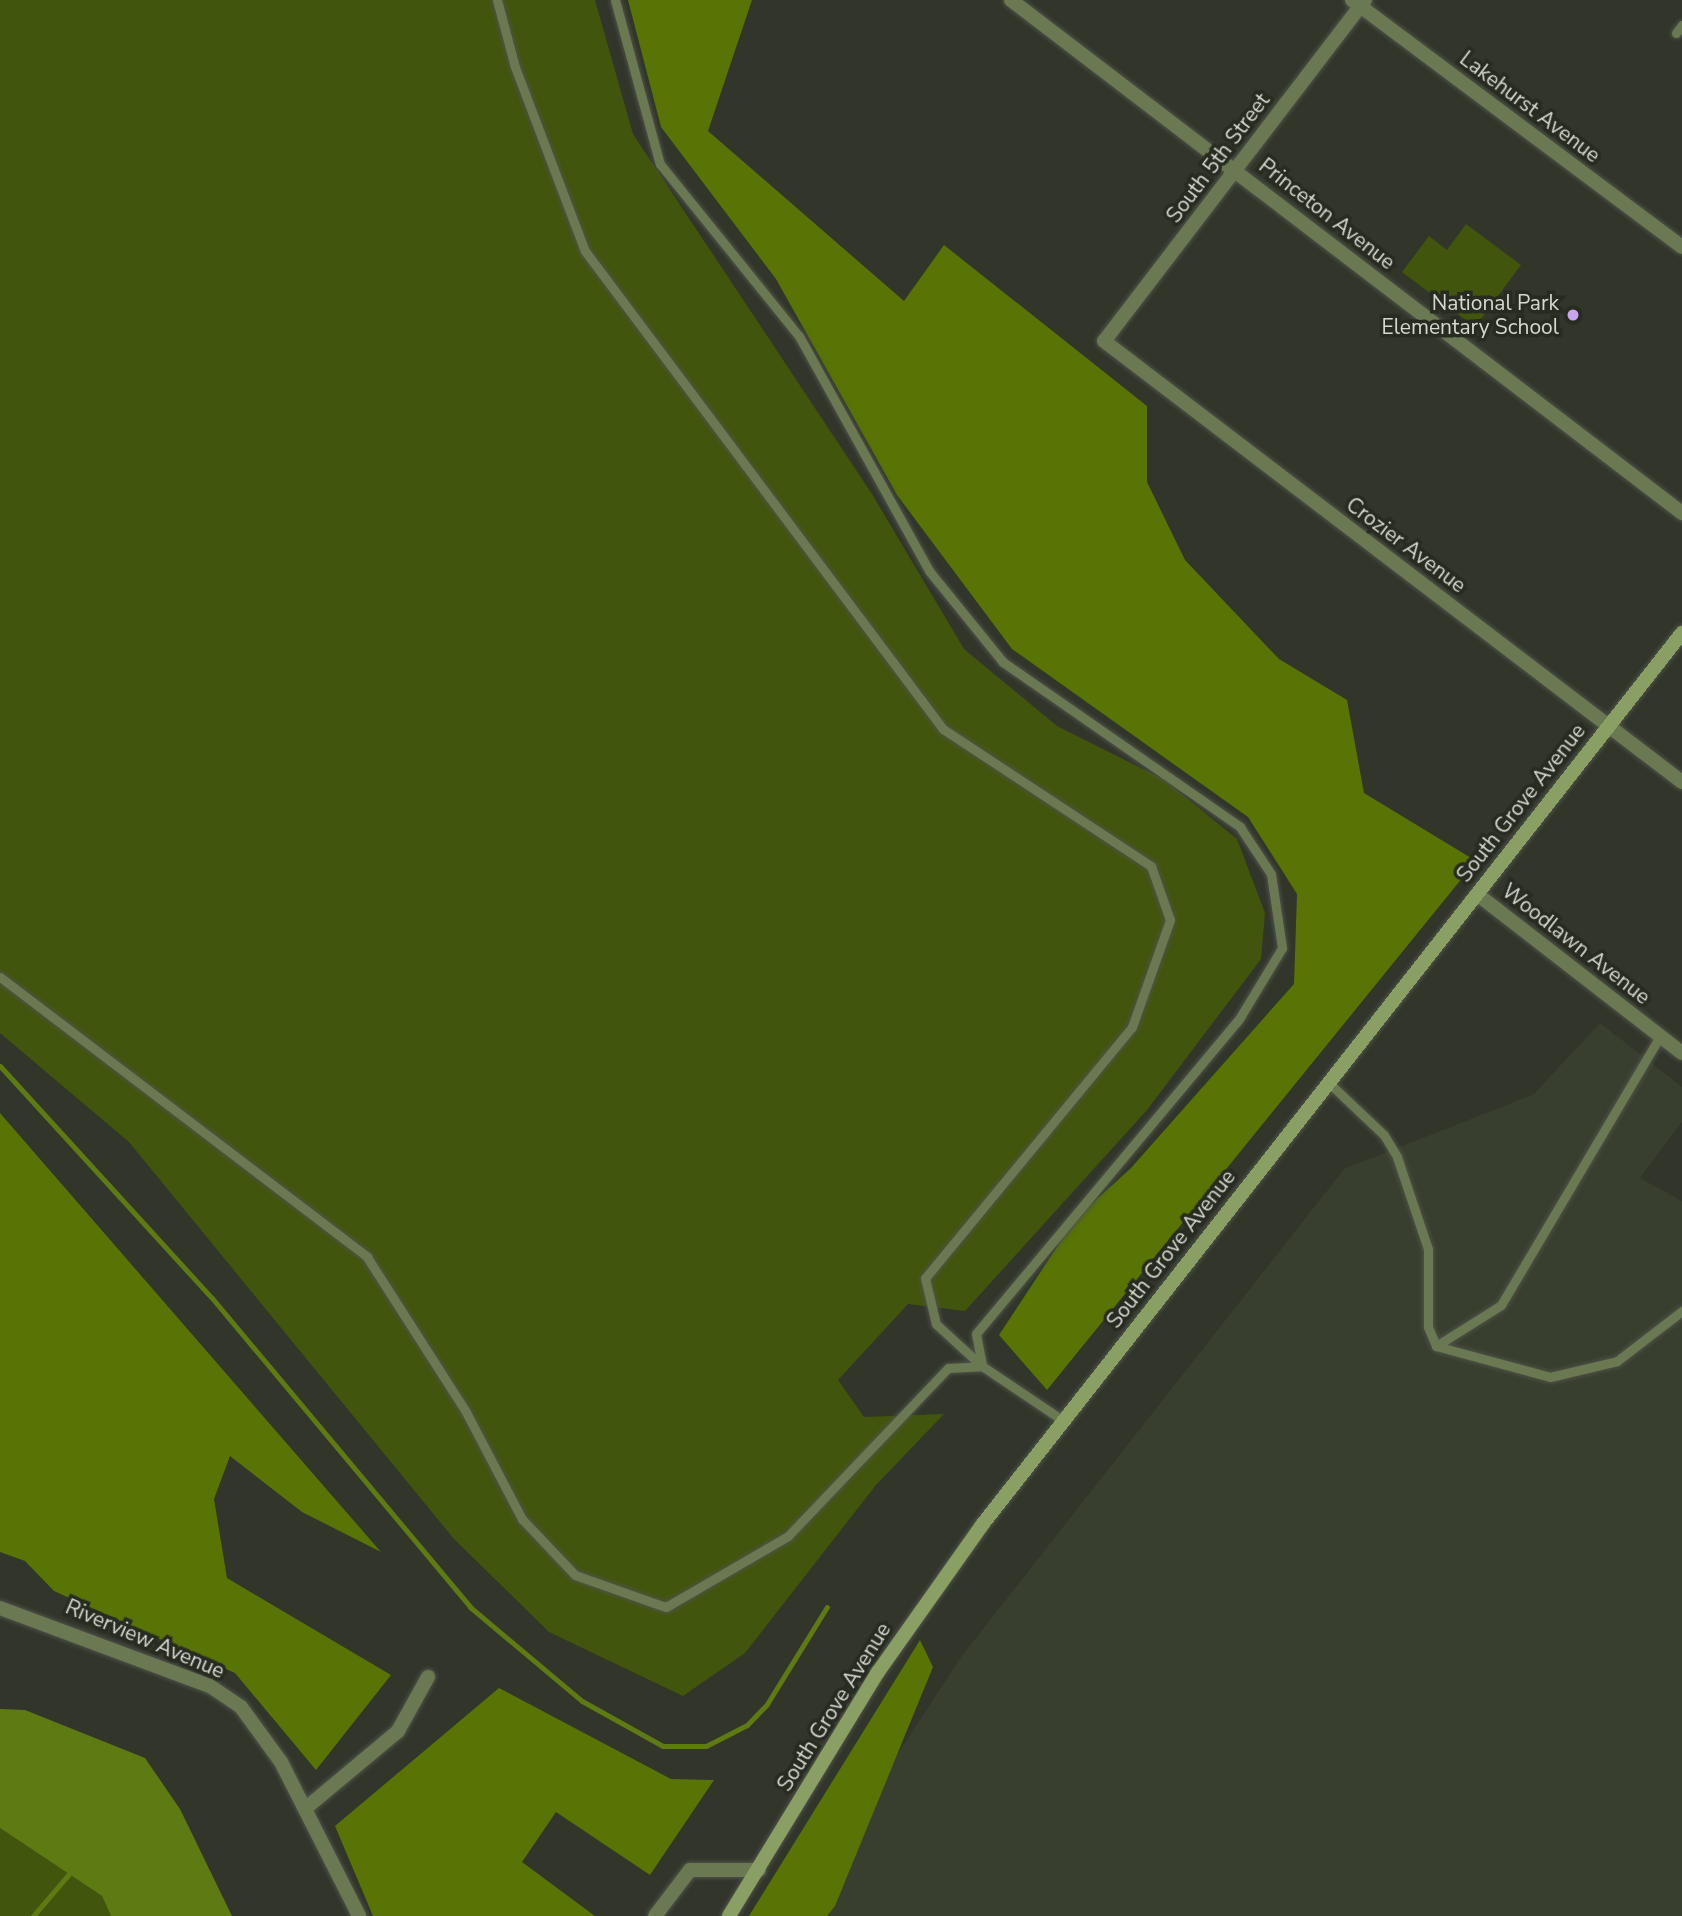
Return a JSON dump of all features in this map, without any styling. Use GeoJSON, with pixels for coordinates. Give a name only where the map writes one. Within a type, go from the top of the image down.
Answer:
{"type":"FeatureCollection","features":[{"type":"Feature","properties":{"kind":"main road","name":"South Grove Avenue"},"geometry":{"type":"LineString","coordinates":[[729,1916],[878,1672],[1064,1421],[1682,633]]}},
{"type":"Feature","properties":{"kind":"street","name":"Princeton Avenue"},"geometry":{"type":"LineString","coordinates":[[1012,0],[1682,513]]}},
{"type":"Feature","properties":{"kind":"street","name":"South 5th Street"},"geometry":{"type":"LineString","coordinates":[[1104,341],[1359,2]]}},
{"type":"Feature","properties":{"kind":"street","name":"Lakehurst Avenue"},"geometry":{"type":"LineString","coordinates":[[1359,2],[1682,247]]}},
{"type":"Feature","properties":{"kind":"street","name":"Crozier Avenue"},"geometry":{"type":"LineString","coordinates":[[1104,341],[1682,782]]}},
{"type":"Feature","properties":{"kind":"street","name":"Woodlawn Avenue"},"geometry":{"type":"LineString","coordinates":[[1477,894],[1682,1053]]}},
{"type":"Feature","properties":{"kind":"street","name":"Riverview Avenue"},"geometry":{"type":"LineString","coordinates":[[0,1608],[209,1686],[258,1724],[306,1808],[359,1916]]}},
{"type":"Feature","properties":{"kind":"street"},"geometry":{"type":"LineString","coordinates":[[306,1808],[398,1731],[428,1677]]}},
{"type":"Feature","properties":{"kind":"street"},"geometry":{"type":"LineString","coordinates":[[655,1916],[690,1870],[759,1870]]}},
{"type":"Feature","properties":{"kind":"lane"},"geometry":{"type":"LineString","coordinates":[[496,0],[515,67],[585,251],[943,729],[1151,866],[1170,920],[1132,1027],[925,1278],[936,1324],[982,1366],[1064,1421]]}},
{"type":"Feature","properties":{"kind":"lane"},"geometry":{"type":"LineString","coordinates":[[615,0],[660,164],[799,335],[930,572],[1003,662],[1240,827],[1271,874],[1282,948],[1239,1019],[976,1335],[982,1366]]}},
{"type":"Feature","properties":{"kind":"lane"},"geometry":{"type":"LineString","coordinates":[[0,978],[367,1257],[466,1412],[522,1519],[576,1575],[666,1607],[788,1536],[948,1368],[982,1366]]}},
{"type":"Feature","properties":{"kind":"lane"},"geometry":{"type":"LineString","coordinates":[[1436,1346],[1501,1305],[1660,1036]]}},
{"type":"Feature","properties":{"kind":"lane"},"geometry":{"type":"LineString","coordinates":[[1328,1082],[1384,1135],[1397,1157],[1428,1249],[1428,1327],[1436,1346]]}},
{"type":"Feature","properties":{"kind":"lane"},"geometry":{"type":"LineString","coordinates":[[1436,1346],[1550,1377],[1617,1361],[1682,1311]]}},
{"type":"Feature","properties":{"kind":"shaded area"},"geometry":{"type":"Polygon","coordinates":[[[0,0],[595,0],[633,134],[872,494],[964,649],[1057,726],[1163,779],[1237,839],[1265,913],[1261,959],[1147,1110],[965,1311],[908,1304],[838,1380],[864,1417],[944,1414],[876,1485],[745,1653],[683,1696],[549,1632],[454,1539],[129,1142],[0,1033],[0,0]]]}},
{"type":"Feature","properties":{"kind":"shaded area"},"geometry":{"type":"Polygon","coordinates":[[[628,0],[752,0],[708,131],[904,301],[944,245],[1147,406],[1147,482],[1185,560],[1279,659],[1347,700],[1364,793],[1476,861],[1047,1390],[999,1335],[1076,1218],[1131,1168],[1294,984],[1297,894],[1248,817],[1012,649],[897,495],[776,279],[661,127],[628,0]]]}},
{"type":"Feature","properties":{"kind":"shaded area"},"geometry":{"type":"Polygon","coordinates":[[[1466,224],[1521,265],[1475,327],[1402,272],[1429,236],[1447,250],[1466,224]]]}},
{"type":"Feature","properties":{"kind":"shaded area"},"geometry":{"type":"Polygon","coordinates":[[[1600,1023],[1682,1087],[1682,1122],[1640,1178],[1682,1201],[1682,1916],[792,1916],[961,1657],[1344,1169],[1534,1094],[1600,1023]]]}},
{"type":"Feature","properties":{"kind":"shaded area"},"geometry":{"type":"Polygon","coordinates":[[[0,1113],[381,1552],[302,1512],[230,1456],[214,1499],[227,1578],[391,1675],[316,1770],[235,1673],[54,1591],[25,1561],[0,1552],[0,1113]]]}},
{"type":"Feature","properties":{"kind":"shaded area"},"geometry":{"type":"Polygon","coordinates":[[[920,1640],[933,1667],[835,1906],[827,1916],[749,1916],[920,1640]]]}},
{"type":"Feature","properties":{"kind":"shaded area"},"geometry":{"type":"Polygon","coordinates":[[[499,1688],[671,1779],[714,1780],[650,1875],[556,1812],[522,1862],[595,1916],[373,1916],[335,1826],[499,1688]]]}},
{"type":"Feature","properties":{"kind":"shaded area"},"geometry":{"type":"Polygon","coordinates":[[[0,1709],[25,1710],[145,1758],[180,1809],[232,1916],[111,1916],[102,1896],[0,1828],[0,1709]]]}},
{"type":"Feature","properties":{"kind":"shaded area"},"geometry":{"type":"Polygon","coordinates":[[[0,1828],[102,1896],[111,1916],[0,1916],[0,1828]]]}},
{"type":"Feature","properties":{"kind":"waterway"},"geometry":{"type":"LineString","coordinates":[[0,1066],[212,1298],[470,1607],[582,1701],[663,1746],[706,1746],[747,1725],[767,1704],[827,1607]]}},
{"type":"Feature","properties":{"kind":"waterway"},"geometry":{"type":"LineString","coordinates":[[33,1916],[74,1868]]}},
{"type":"Feature","properties":{"kind":"place","name":"National Park Elementary School"},"geometry":{"type":"Point","coordinates":[1573,315]}}]}
